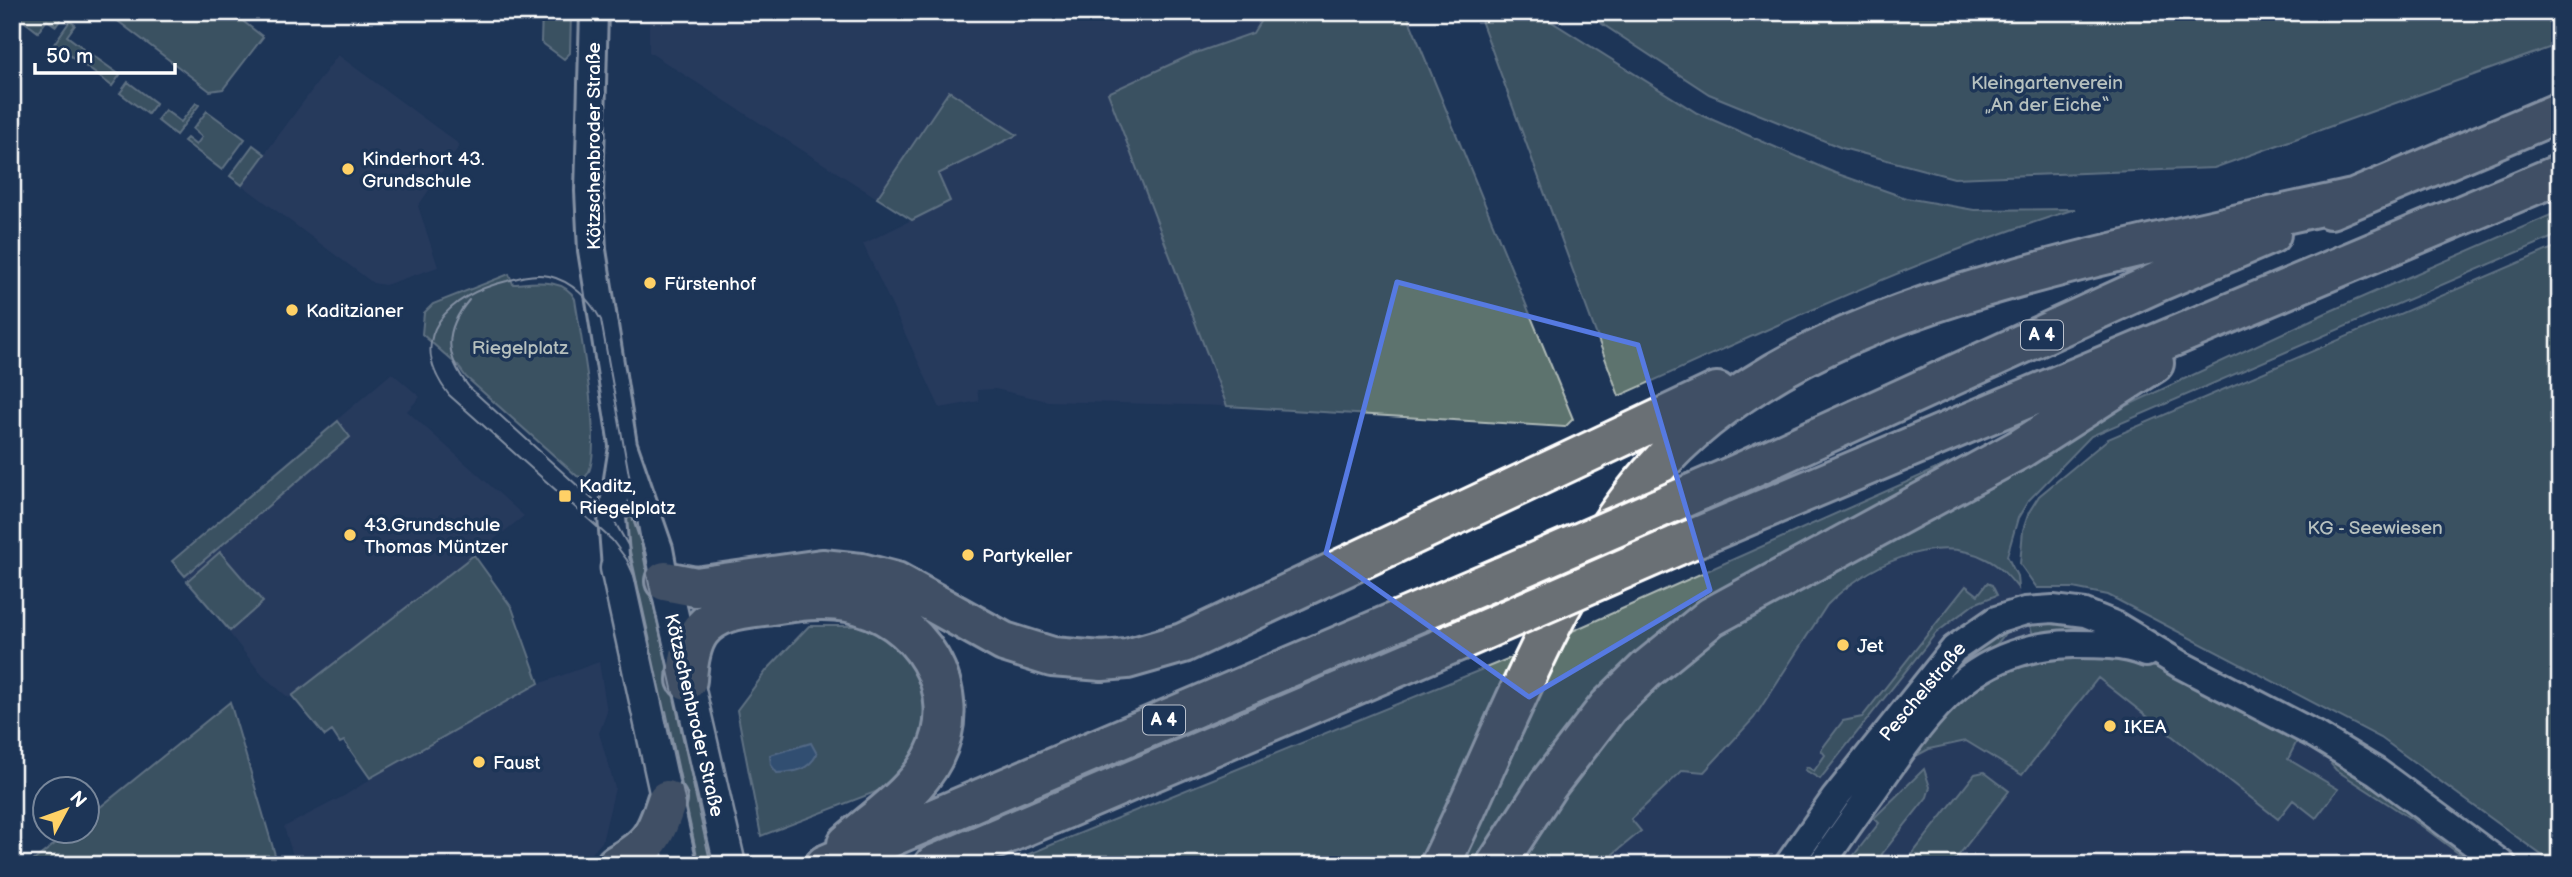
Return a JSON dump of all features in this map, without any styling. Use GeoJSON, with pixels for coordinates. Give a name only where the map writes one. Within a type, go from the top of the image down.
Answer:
{"type":"FeatureCollection","features":[{"type":"Feature","properties":{"kind":"highway","name":"A 4"},"geometry":{"type":"LineString","coordinates":[[824,865],[1503,576],[1733,476],[2160,281],[2560,112]]}},
{"type":"Feature","properties":{"kind":"highway","name":"A 4"},"geometry":{"type":"LineString","coordinates":[[934,865],[1675,546],[2560,174]]}},
{"type":"Feature","properties":{"kind":"highway"},"geometry":{"type":"LineString","coordinates":[[1440,865],[1539,652],[1593,552],[1649,474],[1698,426],[1754,386],[1785,369],[1879,323],[1978,288],[2144,244],[2353,199]]}},
{"type":"Feature","properties":{"kind":"highway"},"geometry":{"type":"LineString","coordinates":[[1496,865],[1548,785],[1608,707],[1646,670],[1711,617],[2020,449],[2244,305]]}},
{"type":"Feature","properties":{"kind":"highway"},"geometry":{"type":"LineString","coordinates":[[664,582],[696,587],[822,569],[861,573],[896,582],[982,631],[1027,651],[1077,660],[1136,657],[1183,643],[1759,372],[1785,369]]}},
{"type":"Feature","properties":{"kind":"highway"},"geometry":{"type":"LineString","coordinates":[[687,680],[693,645],[711,620],[732,611],[771,605],[814,600],[867,607],[898,622],[922,646],[937,672],[944,702],[942,732],[934,757],[904,794],[824,865]]}},
{"type":"Feature","properties":{"kind":"highway"},"geometry":{"type":"LineString","coordinates":[[616,865],[649,844],[657,831],[667,800]]}},
{"type":"Feature","properties":{"kind":"main road","name":"Kötzschenbroder Straße"},"geometry":{"type":"LineString","coordinates":[[616,568],[681,865]]}},
{"type":"Feature","properties":{"kind":"main road","name":"Kötzschenbroder Straße"},"geometry":{"type":"LineString","coordinates":[[664,582],[730,865]]}},
{"type":"Feature","properties":{"kind":"street","name":"Kötzschenbroder Straße"},"geometry":{"type":"LineString","coordinates":[[594,12],[589,191],[592,250],[623,445],[659,550],[664,582]]}},
{"type":"Feature","properties":{"kind":"street","name":"Kötzschenbroder Straße"},"geometry":{"type":"LineString","coordinates":[[616,568],[612,517],[623,445]]}},
{"type":"Feature","properties":{"kind":"street","name":"Peschelstraße"},"geometry":{"type":"LineString","coordinates":[[1788,865],[1835,799],[1942,662],[1966,637],[1988,624],[2037,609],[2085,613],[2115,625],[2181,664],[2316,735],[2377,772],[2503,865]]}},
{"type":"Feature","properties":{"kind":"street","name":"Peschelstraße"},"geometry":{"type":"LineString","coordinates":[[1821,865],[1934,707],[1969,676],[1990,663],[2039,648],[2091,644],[2136,649],[2181,664]]}},
{"type":"Feature","properties":{"kind":"highlighted area"},"geometry":{"type":"Polygon","coordinates":[[[1397,282],[1638,345],[1710,590],[1529,697],[1326,553],[1397,282]]]}},
{"type":"Feature","properties":{"kind":"shaded area"},"geometry":{"type":"Polygon","coordinates":[[[649,12],[1266,12],[1253,33],[1193,54],[1108,93],[1227,406],[1048,401],[995,389],[977,390],[979,401],[940,408],[863,244],[950,201],[937,174],[1016,135],[949,91],[877,198],[649,52],[649,12]]]}},
{"type":"Feature","properties":{"kind":"shaded area","name":"Kinderhort 43. Grundschule"},"geometry":{"type":"Polygon","coordinates":[[[338,55],[460,145],[418,206],[438,267],[385,285],[373,283],[242,185],[338,55]]]}},
{"type":"Feature","properties":{"kind":"shaded area","name":"43.Grundschule Thomas Müntzer"},"geometry":{"type":"Polygon","coordinates":[[[392,373],[420,397],[407,411],[524,516],[289,698],[263,676],[172,560],[392,373]]]}},
{"type":"Feature","properties":{"kind":"shaded area"},"geometry":{"type":"Polygon","coordinates":[[[1932,550],[1960,550],[1988,559],[2018,588],[2027,619],[2299,737],[2486,865],[1610,865],[1613,854],[1641,832],[1631,820],[1683,769],[1754,718],[1827,605],[1842,590],[1893,561],[1932,550]]]}},
{"type":"Feature","properties":{"kind":"shaded area"},"geometry":{"type":"Polygon","coordinates":[[[599,662],[607,712],[599,733],[615,788],[602,842],[583,863],[296,865],[284,827],[344,796],[431,741],[530,687],[599,662]]]}},
{"type":"Feature","properties":{"kind":"shaded area"},"geometry":{"type":"Polygon","coordinates":[[[811,743],[817,754],[805,767],[777,773],[771,765],[770,755],[811,743]]]}},
{"type":"Feature","properties":{"kind":"green space"},"geometry":{"type":"Polygon","coordinates":[[[12,12],[65,13],[56,26],[47,20],[38,32],[12,12]]]}},
{"type":"Feature","properties":{"kind":"green space"},"geometry":{"type":"Polygon","coordinates":[[[106,12],[243,12],[239,18],[263,37],[223,89],[210,91],[106,12]]]}},
{"type":"Feature","properties":{"kind":"green space"},"geometry":{"type":"Polygon","coordinates":[[[542,12],[571,12],[570,53],[564,59],[541,42],[542,12]]]}},
{"type":"Feature","properties":{"kind":"green space"},"geometry":{"type":"Polygon","coordinates":[[[1266,12],[1406,12],[1573,419],[1565,427],[1227,406],[1108,93],[1193,54],[1253,33],[1266,12]]]}},
{"type":"Feature","properties":{"kind":"green space"},"geometry":{"type":"Polygon","coordinates":[[[1478,12],[1536,12],[1697,113],[1835,173],[1906,198],[1974,210],[2075,209],[2016,228],[1901,272],[1619,396],[1478,12]]]}},
{"type":"Feature","properties":{"kind":"green space","name":"Kleingartenverein „An der Eiche“"},"geometry":{"type":"Polygon","coordinates":[[[1584,12],[2560,12],[2560,44],[2214,168],[1954,178],[1842,148],[1709,94],[1584,12]]]}},
{"type":"Feature","properties":{"kind":"green space"},"geometry":{"type":"Polygon","coordinates":[[[70,21],[75,25],[67,36],[83,48],[75,59],[54,44],[70,21]]]}},
{"type":"Feature","properties":{"kind":"green space"},"geometry":{"type":"Polygon","coordinates":[[[92,55],[120,75],[112,86],[84,65],[92,55]]]}},
{"type":"Feature","properties":{"kind":"green space"},"geometry":{"type":"Polygon","coordinates":[[[128,82],[156,103],[148,114],[120,93],[128,82]]]}},
{"type":"Feature","properties":{"kind":"green space"},"geometry":{"type":"Polygon","coordinates":[[[949,91],[1017,135],[938,174],[950,201],[912,220],[877,198],[949,91]]]}},
{"type":"Feature","properties":{"kind":"green space"},"geometry":{"type":"Polygon","coordinates":[[[196,103],[199,105],[176,135],[157,120],[165,110],[181,122],[196,103]]]}},
{"type":"Feature","properties":{"kind":"green space"},"geometry":{"type":"Polygon","coordinates":[[[207,111],[245,139],[222,170],[184,141],[187,138],[196,145],[202,137],[193,129],[207,111]]]}},
{"type":"Feature","properties":{"kind":"green space"},"geometry":{"type":"Polygon","coordinates":[[[253,145],[265,154],[242,185],[230,176],[253,145]]]}},
{"type":"Feature","properties":{"kind":"green space"},"geometry":{"type":"Polygon","coordinates":[[[2560,211],[2560,234],[2091,436],[2028,501],[2018,518],[2007,556],[2017,576],[2018,588],[1986,559],[1966,552],[1944,549],[1901,558],[1860,578],[1827,605],[1754,718],[1704,772],[1683,770],[1631,819],[1641,831],[1613,854],[1610,865],[1002,865],[1532,649],[2010,436],[2107,415],[2326,313],[2560,211]]]}},
{"type":"Feature","properties":{"kind":"green space","name":"KG - Seewiesen"},"geometry":{"type":"Polygon","coordinates":[[[2560,245],[2560,865],[2555,865],[2381,738],[2108,595],[2073,588],[2037,588],[2020,564],[2023,530],[2029,512],[2039,496],[2108,439],[2560,245]]]}},
{"type":"Feature","properties":{"kind":"green space","name":"Riegelplatz"},"geometry":{"type":"Polygon","coordinates":[[[509,274],[513,284],[556,284],[570,292],[575,299],[592,423],[593,448],[590,467],[584,478],[577,476],[422,334],[424,313],[433,304],[509,274]]]}},
{"type":"Feature","properties":{"kind":"green space"},"geometry":{"type":"Polygon","coordinates":[[[338,421],[350,437],[185,576],[172,561],[338,421]]]}},
{"type":"Feature","properties":{"kind":"green space"},"geometry":{"type":"Polygon","coordinates":[[[630,517],[638,518],[646,535],[719,865],[694,865],[633,593],[623,521],[630,517]]]}},
{"type":"Feature","properties":{"kind":"green space"},"geometry":{"type":"Polygon","coordinates":[[[220,552],[263,602],[230,631],[187,581],[220,552]]]}},
{"type":"Feature","properties":{"kind":"green space"},"geometry":{"type":"Polygon","coordinates":[[[474,555],[512,608],[539,683],[370,778],[344,741],[340,743],[332,731],[325,736],[292,696],[474,555]]]}},
{"type":"Feature","properties":{"kind":"green space"},"geometry":{"type":"Polygon","coordinates":[[[1987,583],[1992,585],[1997,595],[1974,604],[1936,633],[1820,779],[1805,770],[1807,767],[1814,771],[1825,755],[1821,750],[1843,721],[1862,717],[1966,586],[1978,595],[1987,583]]]}},
{"type":"Feature","properties":{"kind":"green space"},"geometry":{"type":"Polygon","coordinates":[[[2073,618],[2134,645],[2037,644],[2027,619],[2073,618]]]}},
{"type":"Feature","properties":{"kind":"green space"},"geometry":{"type":"Polygon","coordinates":[[[2002,625],[2005,633],[1991,650],[1934,691],[1849,804],[1954,658],[2002,625]]]}},
{"type":"Feature","properties":{"kind":"green space"},"geometry":{"type":"Polygon","coordinates":[[[809,626],[885,626],[929,691],[922,748],[896,784],[761,836],[737,710],[767,670],[809,626]]]}},
{"type":"Feature","properties":{"kind":"green space"},"geometry":{"type":"Polygon","coordinates":[[[2054,653],[2148,661],[2299,737],[2288,759],[2338,789],[2316,818],[2293,800],[2278,819],[2098,678],[2022,775],[1966,741],[1929,749],[1899,765],[1934,722],[1987,676],[2054,653]]]}},
{"type":"Feature","properties":{"kind":"green space"},"geometry":{"type":"Polygon","coordinates":[[[230,702],[278,865],[28,865],[52,846],[102,846],[102,806],[230,702]]]}},
{"type":"Feature","properties":{"kind":"green space"},"geometry":{"type":"Polygon","coordinates":[[[2336,759],[2486,865],[2474,865],[2422,826],[2336,770],[2331,764],[2336,759]]]}},
{"type":"Feature","properties":{"kind":"green space"},"geometry":{"type":"Polygon","coordinates":[[[1924,769],[1930,787],[1927,797],[1882,854],[1879,865],[1859,865],[1854,855],[1879,823],[1874,818],[1924,769]]]}},
{"type":"Feature","properties":{"kind":"green space"},"geometry":{"type":"Polygon","coordinates":[[[1984,772],[2009,791],[1951,865],[1908,865],[1910,857],[1975,774],[1984,772]]]}},
{"type":"Feature","properties":{"kind":"tram line"},"geometry":{"type":"LineString","coordinates":[[637,582],[627,560],[612,540],[449,395],[436,374],[431,355],[432,337],[439,322],[451,308],[467,297],[517,278],[544,275],[565,282],[580,292],[601,320],[648,580],[711,865]]}},
{"type":"Feature","properties":{"kind":"tram line"},"geometry":{"type":"LineString","coordinates":[[469,300],[451,333],[450,344],[455,365],[469,387],[612,517],[629,547],[651,646]]}},
{"type":"Feature","properties":{"kind":"tram line"},"geometry":{"type":"LineString","coordinates":[[666,711],[699,865]]}},
{"type":"Feature","properties":{"kind":"place","name":"Kinderhort 43. Grundschule"},"geometry":{"type":"Point","coordinates":[348,169]}},
{"type":"Feature","properties":{"kind":"place","name":"Fürstenhof"},"geometry":{"type":"Point","coordinates":[650,283]}},
{"type":"Feature","properties":{"kind":"place","name":"Kaditzianer"},"geometry":{"type":"Point","coordinates":[292,310]}},
{"type":"Feature","properties":{"kind":"place","name":"Kaditz, Riegelplatz"},"geometry":{"type":"Point","coordinates":[565,496]}},
{"type":"Feature","properties":{"kind":"place","name":"43.Grundschule Thomas Müntzer"},"geometry":{"type":"Point","coordinates":[350,535]}},
{"type":"Feature","properties":{"kind":"place","name":"Partykeller"},"geometry":{"type":"Point","coordinates":[968,555]}},
{"type":"Feature","properties":{"kind":"place","name":"Jet"},"geometry":{"type":"Point","coordinates":[1843,645]}},
{"type":"Feature","properties":{"kind":"place","name":"IKEA"},"geometry":{"type":"Point","coordinates":[2110,726]}},
{"type":"Feature","properties":{"kind":"place","name":"Faust"},"geometry":{"type":"Point","coordinates":[479,762]}}]}
